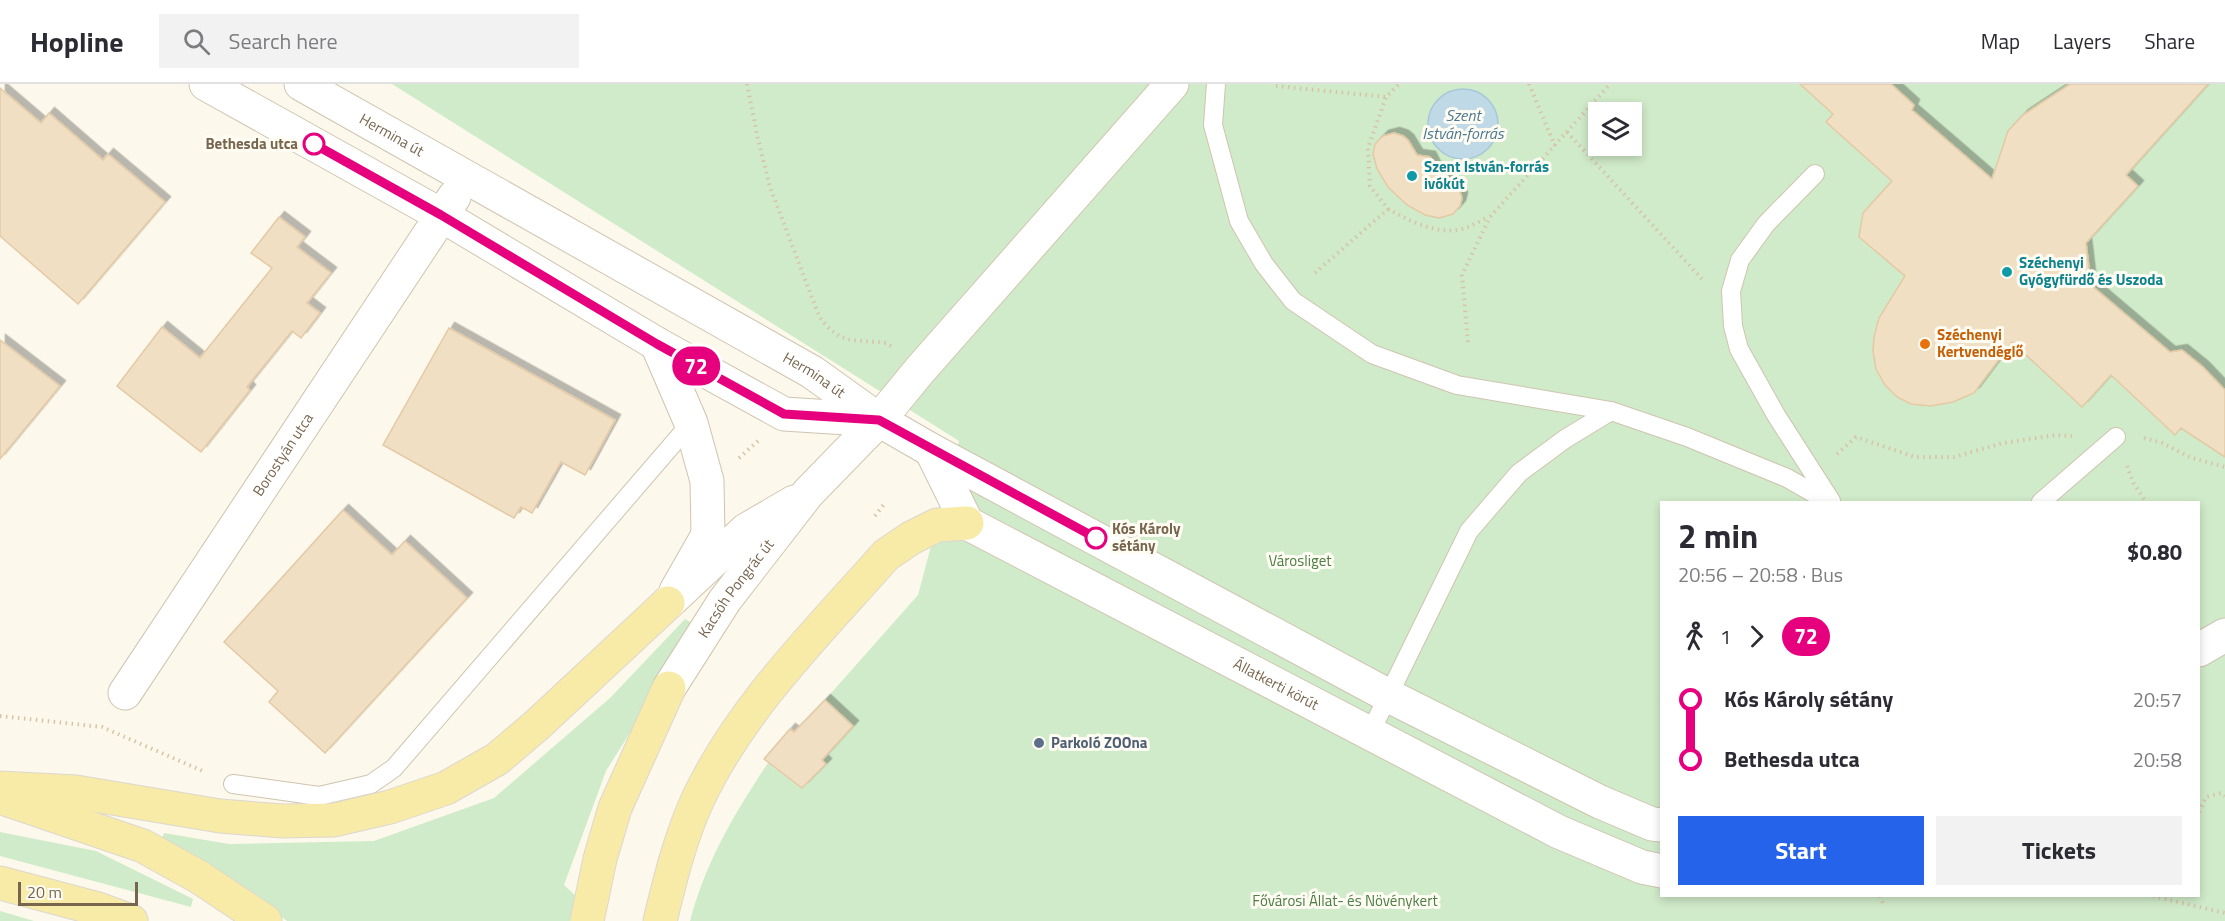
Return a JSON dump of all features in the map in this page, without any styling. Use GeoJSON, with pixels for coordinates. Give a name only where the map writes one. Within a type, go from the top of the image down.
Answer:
{"type":"FeatureCollection","features":[{"type":"Feature","properties":{"kind":"main road"},"geometry":{"type":"LineString","coordinates":[[660,921],[675,859],[697,800],[730,741],[763,695],[886,555],[911,538],[937,525],[967,523]]}},
{"type":"Feature","properties":{"kind":"main road"},"geometry":{"type":"LineString","coordinates":[[0,788],[76,792],[220,816],[283,821],[334,820],[390,807],[446,788],[497,759],[537,725],[668,603]]}},
{"type":"Feature","properties":{"kind":"main road"},"geometry":{"type":"LineString","coordinates":[[587,921],[600,859],[615,808],[669,688]]}},
{"type":"Feature","properties":{"kind":"main road"},"geometry":{"type":"LineString","coordinates":[[0,798],[143,846],[199,877],[265,921]]}},
{"type":"Feature","properties":{"kind":"main road"},"geometry":{"type":"LineString","coordinates":[[0,883],[98,909],[131,921]]}},
{"type":"Feature","properties":{"kind":"street","name":"Hermina út"},"geometry":{"type":"LineString","coordinates":[[206,84],[441,215],[657,344],[784,414],[879,420]]}},
{"type":"Feature","properties":{"kind":"street","name":"Hermina út"},"geometry":{"type":"LineString","coordinates":[[301,84],[812,372],[879,420]]}},
{"type":"Feature","properties":{"kind":"street"},"geometry":{"type":"LineString","coordinates":[[1172,84],[920,370],[879,420],[1389,696],[1600,802],[1652,824],[1660,825]]}},
{"type":"Feature","properties":{"kind":"street","name":"Borostyán utca"},"geometry":{"type":"LineString","coordinates":[[125,693],[467,177]]}},
{"type":"Feature","properties":{"kind":"street"},"geometry":{"type":"LineString","coordinates":[[657,344],[691,423],[707,481],[708,535],[668,603]]}},
{"type":"Feature","properties":{"kind":"street","name":"Kacsóh Pongrác út"},"geometry":{"type":"LineString","coordinates":[[669,688],[725,600],[808,494],[879,420]]}},
{"type":"Feature","properties":{"kind":"street"},"geometry":{"type":"LineString","coordinates":[[931,450],[967,523]]}},
{"type":"Feature","properties":{"kind":"street","name":"Kacsóh Pongrác út"},"geometry":{"type":"LineString","coordinates":[[668,603],[746,530],[808,494]]}},
{"type":"Feature","properties":{"kind":"street","name":"Állatkerti körút"},"geometry":{"type":"LineString","coordinates":[[967,523],[1559,832],[1642,867],[1660,871]]}},
{"type":"Feature","properties":{"kind":"street"},"geometry":{"type":"LineString","coordinates":[[2200,649],[2225,635]]}},
{"type":"Feature","properties":{"kind":"lane"},"geometry":{"type":"LineString","coordinates":[[1216,84],[1213,125],[1239,221],[1264,264],[1293,301],[1371,354],[1457,385],[1611,411],[1687,437],[1787,478],[1828,501]]}},
{"type":"Feature","properties":{"kind":"lane"},"geometry":{"type":"LineString","coordinates":[[1815,174],[1766,224],[1740,260],[1731,291],[1733,326],[1739,349],[1776,415],[1829,501]]}},
{"type":"Feature","properties":{"kind":"lane"},"geometry":{"type":"LineString","coordinates":[[1370,733],[1469,531],[1519,473],[1565,439],[1611,411]]}},
{"type":"Feature","properties":{"kind":"lane"},"geometry":{"type":"LineString","coordinates":[[233,784],[319,796],[370,784],[394,768],[691,423]]}},
{"type":"Feature","properties":{"kind":"lane"},"geometry":{"type":"LineString","coordinates":[[2042,501],[2116,437]]}},
{"type":"Feature","properties":{"kind":"path"},"geometry":{"type":"LineString","coordinates":[[747,84],[770,187],[819,316],[827,328],[839,337],[886,343],[920,370]]}},
{"type":"Feature","properties":{"kind":"path"},"geometry":{"type":"LineString","coordinates":[[1399,84],[1386,97],[1368,148],[1370,186],[1388,209],[1415,224],[1450,230],[1463,229],[1490,217]]}},
{"type":"Feature","properties":{"kind":"path"},"geometry":{"type":"LineString","coordinates":[[1529,84],[1555,147]]}},
{"type":"Feature","properties":{"kind":"path"},"geometry":{"type":"LineString","coordinates":[[1468,342],[1462,275],[1490,217],[1610,84]]}},
{"type":"Feature","properties":{"kind":"path"},"geometry":{"type":"LineString","coordinates":[[1276,86],[1386,97]]}},
{"type":"Feature","properties":{"kind":"path"},"geometry":{"type":"LineString","coordinates":[[1567,132],[1702,279],[1704,289]]}},
{"type":"Feature","properties":{"kind":"path"},"geometry":{"type":"LineString","coordinates":[[1315,273],[1388,209]]}},
{"type":"Feature","properties":{"kind":"path"},"geometry":{"type":"LineString","coordinates":[[1837,454],[1856,437],[1915,457],[1954,457],[2003,442],[2056,435],[2116,437],[2131,434],[2162,443],[2192,459],[2225,467]]}},
{"type":"Feature","properties":{"kind":"path"},"geometry":{"type":"LineString","coordinates":[[2116,437],[2133,484],[2145,501]]}},
{"type":"Feature","properties":{"kind":"path"},"geometry":{"type":"LineString","coordinates":[[0,716],[102,726],[233,784]]}},
{"type":"Feature","properties":{"kind":"path"},"geometry":{"type":"LineString","coordinates":[[2200,810],[2206,797],[2221,793],[2225,796]]}},
{"type":"Feature","properties":{"kind":"path"},"geometry":{"type":"LineString","coordinates":[[1880,897],[1884,905]]}},
{"type":"Feature","properties":{"kind":"path"},"geometry":{"type":"LineString","coordinates":[[2169,897],[2225,913]]}},
{"type":"Feature","properties":{"kind":"green space","name":"Városliget"},"geometry":{"type":"Polygon","coordinates":[[[392,84],[2225,84],[2225,921],[690,921],[704,878],[722,839],[768,763],[802,788],[826,764],[822,760],[853,727],[825,700],[918,595],[959,441],[392,84]]]}},
{"type":"Feature","properties":{"kind":"green space"},"geometry":{"type":"Polygon","coordinates":[[[685,619],[697,626],[606,771],[564,885],[603,921],[287,921],[262,902],[161,842],[164,833],[229,844],[374,841],[494,798],[610,698],[685,619]]]}},
{"type":"Feature","properties":{"kind":"green space"},"geometry":{"type":"Polygon","coordinates":[[[0,832],[96,851],[193,899],[191,907],[0,856],[0,832]]]}},
{"type":"Feature","properties":{"kind":"green space"},"geometry":{"type":"Polygon","coordinates":[[[0,911],[34,921],[0,921],[0,911]]]}},
{"type":"Feature","properties":{"kind":"water","name":"Szent István-forrás"},"geometry":{"type":"Polygon","coordinates":[[[1463,89],[1476,92],[1488,99],[1495,111],[1498,124],[1495,137],[1488,149],[1476,156],[1463,159],[1450,156],[1438,149],[1431,137],[1428,124],[1431,111],[1438,99],[1450,92],[1463,89]]]}},
{"type":"Feature","properties":{"kind":"building","name":"Széchenyi Gyógyfürdő és Uszoda"},"geometry":{"type":"Polygon","coordinates":[[[1800,84],[1891,84],[1914,105],[1912,110],[1992,179],[2008,131],[2023,115],[2070,84],[2208,84],[2126,175],[2138,186],[2086,243],[2091,285],[2170,352],[2182,350],[2203,367],[2225,390],[2225,457],[2181,428],[2175,435],[2111,375],[2082,407],[2012,342],[1974,393],[1953,402],[1931,406],[1911,404],[1897,397],[1885,385],[1876,369],[1873,351],[1879,318],[1905,276],[1859,237],[1863,213],[1892,181],[1826,122],[1833,114],[1800,84]]]}},
{"type":"Feature","properties":{"kind":"building"},"geometry":{"type":"Polygon","coordinates":[[[0,88],[41,123],[49,113],[103,160],[108,154],[165,202],[78,304],[0,236],[0,88]]]}},
{"type":"Feature","properties":{"kind":"building","name":"Szent István-forrás ivókút"},"geometry":{"type":"Polygon","coordinates":[[[1394,133],[1408,140],[1417,155],[1430,157],[1439,175],[1449,178],[1458,186],[1462,198],[1460,206],[1453,214],[1439,218],[1425,215],[1407,205],[1388,187],[1377,169],[1373,154],[1375,144],[1383,136],[1394,133]]]}},
{"type":"Feature","properties":{"kind":"building"},"geometry":{"type":"Polygon","coordinates":[[[279,217],[305,237],[297,247],[331,273],[307,303],[320,313],[301,338],[292,331],[247,387],[250,390],[201,452],[117,386],[162,327],[200,358],[272,268],[251,253],[279,217]]]}},
{"type":"Feature","properties":{"kind":"building"},"geometry":{"type":"Polygon","coordinates":[[[449,328],[615,420],[585,475],[561,462],[532,513],[521,507],[514,518],[383,445],[449,328]]]}},
{"type":"Feature","properties":{"kind":"building"},"geometry":{"type":"Polygon","coordinates":[[[0,340],[60,386],[0,459],[0,340]]]}},
{"type":"Feature","properties":{"kind":"building"},"geometry":{"type":"Polygon","coordinates":[[[343,510],[392,555],[405,541],[467,598],[325,753],[269,702],[278,691],[224,642],[343,510]]]}},
{"type":"Feature","properties":{"kind":"building"},"geometry":{"type":"Polygon","coordinates":[[[825,700],[853,726],[822,760],[826,764],[802,788],[764,759],[790,729],[794,732],[825,700]]]}},
{"type":"Feature","properties":{"kind":"bus line","name":"72"},"geometry":{"type":"LineString","coordinates":[[314,144],[441,215],[657,344],[784,414],[879,420],[1096,538]]}},
{"type":"Feature","properties":{"kind":"place","name":"Bethesda utca"},"geometry":{"type":"Point","coordinates":[314,144]}},
{"type":"Feature","properties":{"kind":"place","name":"Szent István-forrás ivókút"},"geometry":{"type":"Point","coordinates":[1412,176]}},
{"type":"Feature","properties":{"kind":"place","name":"Széchenyi Gyógyfürdő és Uszoda"},"geometry":{"type":"Point","coordinates":[2007,272]}},
{"type":"Feature","properties":{"kind":"place","name":"Széchenyi Kertvendéglő"},"geometry":{"type":"Point","coordinates":[1925,344]}},
{"type":"Feature","properties":{"kind":"place","name":"Kós Károly sétány"},"geometry":{"type":"Point","coordinates":[1096,538]}},
{"type":"Feature","properties":{"kind":"place","name":"Parkoló ZOOna"},"geometry":{"type":"Point","coordinates":[1039,743]}},
{"type":"Feature","properties":{"kind":"park label","name":"Fővárosi Állat- és Növénykert"},"geometry":{"type":"Point","coordinates":[1345,901]}}]}
